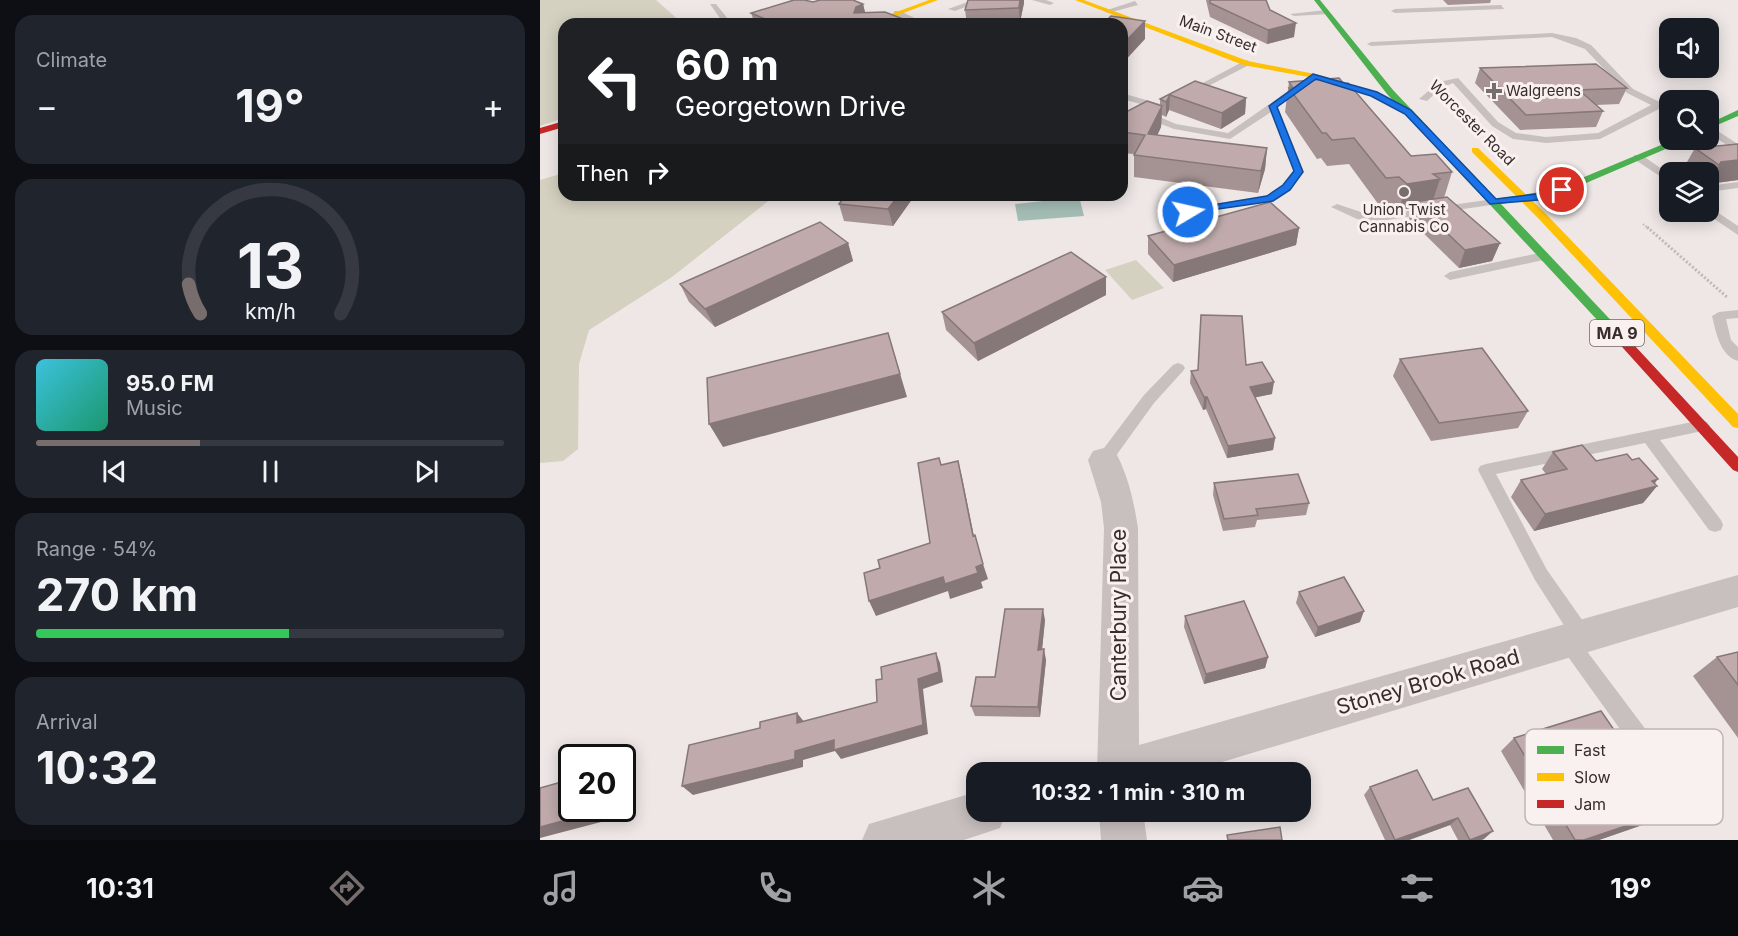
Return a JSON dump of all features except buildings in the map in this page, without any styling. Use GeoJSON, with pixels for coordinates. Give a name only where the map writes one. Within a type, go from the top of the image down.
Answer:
{"type":"FeatureCollection","features":[{"type":"Feature","properties":{"kind":"main road","name":"Main Street"},"geometry":{"type":"LineString","coordinates":[[1078,0],[1127,18]]}},
{"type":"Feature","properties":{"kind":"main road","name":"MA 9"},"geometry":{"type":"LineString","coordinates":[[1317,0],[1326,12],[1352,63],[1408,112],[1738,466]]}},
{"type":"Feature","properties":{"kind":"main road"},"geometry":{"type":"LineString","coordinates":[[1334,0],[1384,58]]}},
{"type":"Feature","properties":{"kind":"main road"},"geometry":{"type":"LineString","coordinates":[[883,18],[930,1]]}},
{"type":"Feature","properties":{"kind":"main road","name":"Main Street"},"geometry":{"type":"LineString","coordinates":[[1128,19],[1246,63],[1315,76],[1374,94],[1408,112]]}},
{"type":"Feature","properties":{"kind":"main road","name":"Main Street"},"geometry":{"type":"LineString","coordinates":[[1315,76],[1352,63]]}},
{"type":"Feature","properties":{"kind":"main road","name":"Worcester Road"},"geometry":{"type":"LineString","coordinates":[[1411,86],[1428,103]]}},
{"type":"Feature","properties":{"kind":"main road"},"geometry":{"type":"LineString","coordinates":[[1719,122],[1738,113]]}},
{"type":"Feature","properties":{"kind":"main road"},"geometry":{"type":"LineString","coordinates":[[540,131],[558,126]]}},
{"type":"Feature","properties":{"kind":"main road","name":"Worcester Road"},"geometry":{"type":"LineString","coordinates":[[1466,141],[1738,423]]}},
{"type":"Feature","properties":{"kind":"main road"},"geometry":{"type":"LineString","coordinates":[[1494,202],[1555,193],[1659,148]]}},
{"type":"Feature","properties":{"kind":"street","name":"Canterbury Place"},"geometry":{"type":"LineString","coordinates":[[1104,459],[1118,502],[1121,528],[1118,762]]}},
{"type":"Feature","properties":{"kind":"street","name":"Stoney Brook Road"},"geometry":{"type":"LineString","coordinates":[[1152,762],[1738,591]]}},
{"type":"Feature","properties":{"kind":"street"},"geometry":{"type":"LineString","coordinates":[[885,840],[966,817]]}},
{"type":"Feature","properties":{"kind":"street"},"geometry":{"type":"LineString","coordinates":[[1122,822],[1124,840]]}},
{"type":"Feature","properties":{"kind":"lane"},"geometry":{"type":"LineString","coordinates":[[951,9],[980,0]]}},
{"type":"Feature","properties":{"kind":"lane"},"geometry":{"type":"LineString","coordinates":[[1036,0],[1050,3]]}},
{"type":"Feature","properties":{"kind":"lane"},"geometry":{"type":"LineString","coordinates":[[1108,11],[1135,3]]}},
{"type":"Feature","properties":{"kind":"lane"},"geometry":{"type":"LineString","coordinates":[[713,6],[723,18]]}},
{"type":"Feature","properties":{"kind":"lane"},"geometry":{"type":"LineString","coordinates":[[1395,11],[1501,7]]}},
{"type":"Feature","properties":{"kind":"lane"},"geometry":{"type":"LineString","coordinates":[[1294,14],[1326,12]]}},
{"type":"Feature","properties":{"kind":"lane"},"geometry":{"type":"LineString","coordinates":[[897,13],[909,18]]}},
{"type":"Feature","properties":{"kind":"lane"},"geometry":{"type":"LineString","coordinates":[[1371,44],[1552,35],[1573,40],[1588,47],[1630,90],[1659,105]]}},
{"type":"Feature","properties":{"kind":"lane"},"geometry":{"type":"LineString","coordinates":[[1178,98],[1246,63]]}},
{"type":"Feature","properties":{"kind":"lane"},"geometry":{"type":"LineString","coordinates":[[1168,103],[1148,116],[1174,126],[1230,136],[1315,76]]}},
{"type":"Feature","properties":{"kind":"lane"},"geometry":{"type":"LineString","coordinates":[[1428,103],[1445,82],[1455,80],[1495,124],[1513,136],[1546,140],[1600,136],[1659,105]]}},
{"type":"Feature","properties":{"kind":"lane"},"geometry":{"type":"LineString","coordinates":[[1128,98],[1159,108]]}},
{"type":"Feature","properties":{"kind":"lane"},"geometry":{"type":"LineString","coordinates":[[1188,212],[1270,198],[1286,188],[1299,172],[1273,106]]}},
{"type":"Feature","properties":{"kind":"lane"},"geometry":{"type":"LineString","coordinates":[[1719,136],[1738,149]]}},
{"type":"Feature","properties":{"kind":"lane"},"geometry":{"type":"LineString","coordinates":[[1638,157],[1659,172]]}},
{"type":"Feature","properties":{"kind":"lane"},"geometry":{"type":"LineString","coordinates":[[1719,188],[1738,185]]}},
{"type":"Feature","properties":{"kind":"lane"},"geometry":{"type":"LineString","coordinates":[[1337,207],[1361,218],[1373,219],[1494,202]]}},
{"type":"Feature","properties":{"kind":"lane"},"geometry":{"type":"LineString","coordinates":[[1719,217],[1738,232]]}},
{"type":"Feature","properties":{"kind":"lane"},"geometry":{"type":"LineString","coordinates":[[1450,276],[1544,256]]}},
{"type":"Feature","properties":{"kind":"lane"},"geometry":{"type":"LineString","coordinates":[[1738,314],[1719,316],[1725,341],[1738,356]]}},
{"type":"Feature","properties":{"kind":"lane"},"geometry":{"type":"LineString","coordinates":[[1104,459],[1149,399],[1178,368]]}},
{"type":"Feature","properties":{"kind":"lane"},"geometry":{"type":"LineString","coordinates":[[1636,729],[1575,639],[1486,470],[1702,426]]}},
{"type":"Feature","properties":{"kind":"lane"},"geometry":{"type":"LineString","coordinates":[[1650,438],[1715,525]]}},
{"type":"Feature","properties":{"kind":"path"},"geometry":{"type":"LineString","coordinates":[[1643,224],[1729,299]]}},
{"type":"Feature","properties":{"kind":"shaded area"},"geometry":{"type":"Polygon","coordinates":[[[540,0],[656,0],[676,18],[558,18],[558,120],[540,126],[540,0]]]}},
{"type":"Feature","properties":{"kind":"shaded area"},"geometry":{"type":"Polygon","coordinates":[[[558,175],[558,201],[768,201],[672,277],[589,330],[579,364],[578,449],[563,461],[540,463],[540,180],[558,175]]]}},
{"type":"Feature","properties":{"kind":"shaded area"},"geometry":{"type":"Polygon","coordinates":[[[1080,201],[1084,216],[1018,221],[1015,204],[1080,201]]]}},
{"type":"Feature","properties":{"kind":"shaded area"},"geometry":{"type":"Polygon","coordinates":[[[1136,260],[1164,288],[1132,300],[1105,270],[1136,260]]]}},
{"type":"Feature","properties":{"kind":"traffic: fast"},"geometry":{"type":"LineString","coordinates":[[1317,0],[1390,92],[1618,335]]}},
{"type":"Feature","properties":{"kind":"traffic: fast"},"geometry":{"type":"LineString","coordinates":[[1719,122],[1738,113]]}},
{"type":"Feature","properties":{"kind":"traffic: fast"},"geometry":{"type":"LineString","coordinates":[[1494,202],[1555,193],[1659,149]]}},
{"type":"Feature","properties":{"kind":"traffic: slow"},"geometry":{"type":"LineString","coordinates":[[884,18],[935,0]]}},
{"type":"Feature","properties":{"kind":"traffic: slow"},"geometry":{"type":"LineString","coordinates":[[1078,0],[1126,18]]}},
{"type":"Feature","properties":{"kind":"traffic: slow"},"geometry":{"type":"LineString","coordinates":[[1128,19],[1246,63],[1315,76],[1374,94],[1408,112]]}},
{"type":"Feature","properties":{"kind":"traffic: slow"},"geometry":{"type":"LineString","coordinates":[[1475,150],[1542,216],[1738,423]]}},
{"type":"Feature","properties":{"kind":"traffic: jam"},"geometry":{"type":"LineString","coordinates":[[540,131],[558,126]]}},
{"type":"Feature","properties":{"kind":"traffic: jam"},"geometry":{"type":"LineString","coordinates":[[1618,335],[1738,466]]}},
{"type":"Feature","properties":{"kind":"place","name":"Walgreens"},"geometry":{"type":"Point","coordinates":[1494,91]}},
{"type":"Feature","properties":{"kind":"place","name":"Union Twist Cannabis Co"},"geometry":{"type":"Point","coordinates":[1404,192]}},
{"type":"Feature","properties":{"kind":"route"},"geometry":{"type":"LineString","coordinates":[[1188,212],[1270,198],[1286,188],[1299,172],[1273,106],[1315,76],[1374,94],[1408,112],[1494,202],[1538,197],[1562,190]]}}]}
